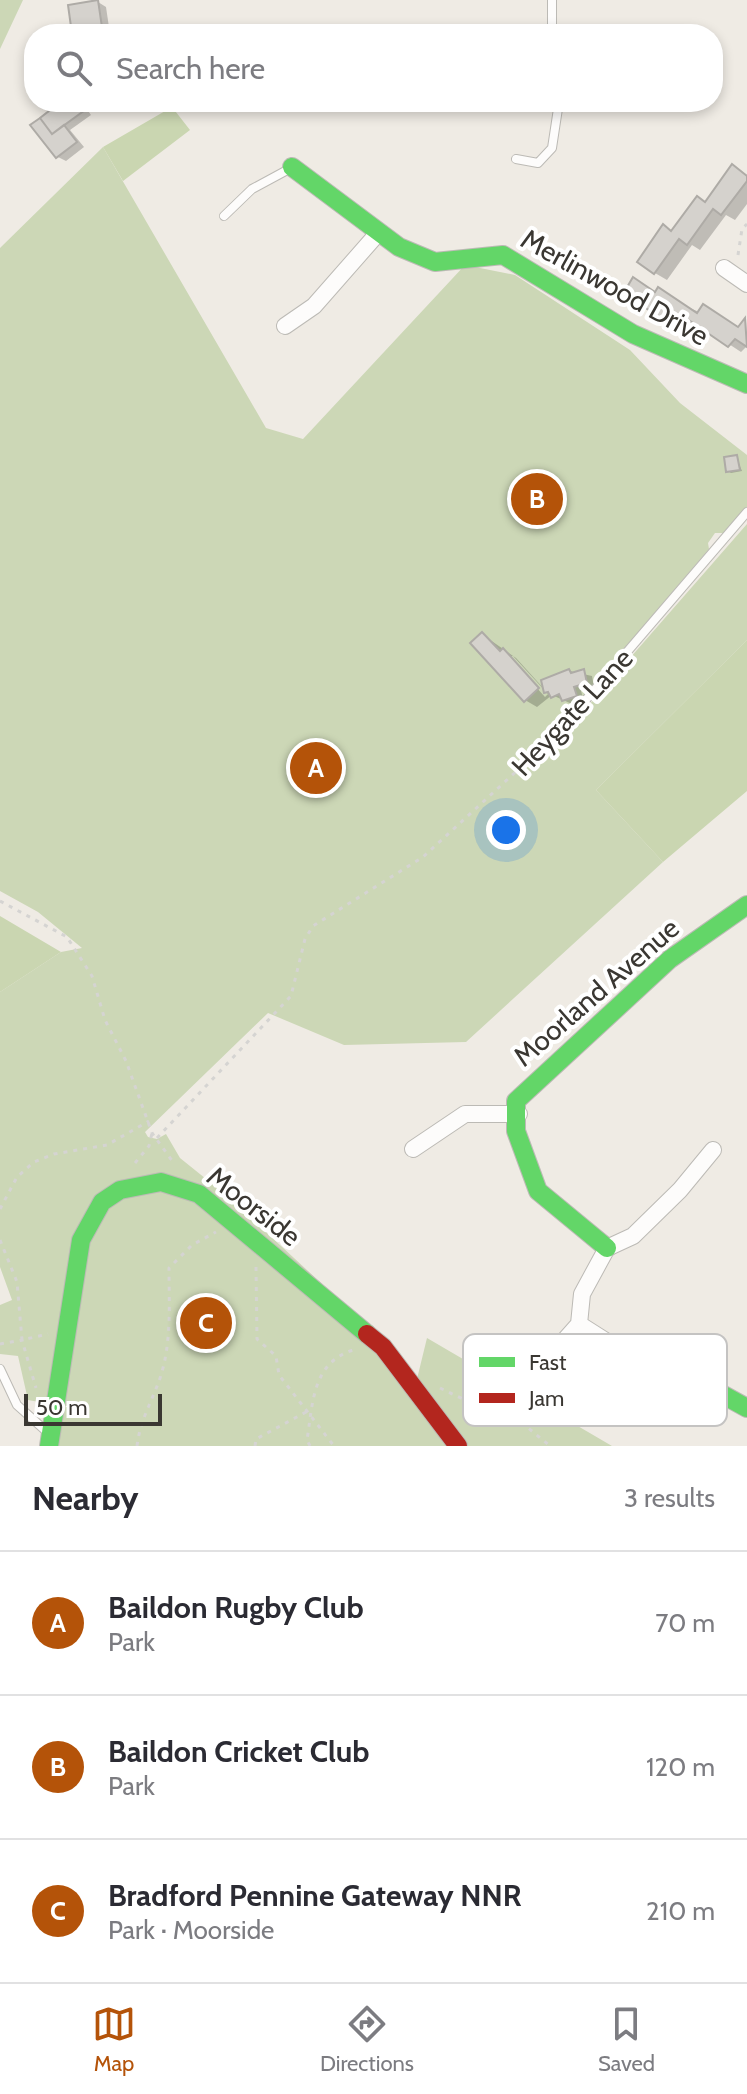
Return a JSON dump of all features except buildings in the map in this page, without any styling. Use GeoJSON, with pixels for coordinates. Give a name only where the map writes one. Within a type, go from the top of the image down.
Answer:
{"type":"FeatureCollection","features":[{"type":"Feature","properties":{"kind":"street","name":"Merlinwood Drive"},"geometry":{"type":"LineString","coordinates":[[292,167],[399,247],[435,262],[503,255],[633,334],[720,375],[747,384]]}},
{"type":"Feature","properties":{"kind":"street"},"geometry":{"type":"LineString","coordinates":[[285,326],[314,306],[379,232]]}},
{"type":"Feature","properties":{"kind":"street"},"geometry":{"type":"LineString","coordinates":[[724,268],[743,281]]}},
{"type":"Feature","properties":{"kind":"street","name":"Moorland Avenue"},"geometry":{"type":"LineString","coordinates":[[607,1248],[538,1191],[516,1131],[519,1114],[516,1101],[670,959],[747,905]]}},
{"type":"Feature","properties":{"kind":"street"},"geometry":{"type":"LineString","coordinates":[[413,1149],[465,1114],[519,1114]]}},
{"type":"Feature","properties":{"kind":"street"},"geometry":{"type":"LineString","coordinates":[[570,1334],[579,1324],[582,1294],[607,1248],[633,1236],[680,1190],[713,1150]]}},
{"type":"Feature","properties":{"kind":"street","name":"Moorside"},"geometry":{"type":"LineString","coordinates":[[49,1440],[67,1331],[74,1257],[86,1225],[104,1199],[117,1191],[132,1185],[176,1183],[191,1189],[383,1347],[458,1446]]}},
{"type":"Feature","properties":{"kind":"street"},"geometry":{"type":"LineString","coordinates":[[579,1324],[595,1334]]}},
{"type":"Feature","properties":{"kind":"street"},"geometry":{"type":"LineString","coordinates":[[727,1397],[747,1408]]}},
{"type":"Feature","properties":{"kind":"lane"},"geometry":{"type":"LineString","coordinates":[[552,0],[552,24]]}},
{"type":"Feature","properties":{"kind":"lane"},"geometry":{"type":"LineString","coordinates":[[516,159],[538,163],[552,148],[557,112]]}},
{"type":"Feature","properties":{"kind":"lane"},"geometry":{"type":"LineString","coordinates":[[224,216],[252,189],[292,167]]}},
{"type":"Feature","properties":{"kind":"lane","name":"Heygate Lane"},"geometry":{"type":"LineString","coordinates":[[554,737],[747,512]]}},
{"type":"Feature","properties":{"kind":"lane"},"geometry":{"type":"LineString","coordinates":[[0,1369],[17,1405],[49,1440]]}},
{"type":"Feature","properties":{"kind":"path"},"geometry":{"type":"LineString","coordinates":[[743,281],[738,246],[742,229],[747,224]]}},
{"type":"Feature","properties":{"kind":"path","name":"Heygate Lane"},"geometry":{"type":"LineString","coordinates":[[157,1138],[291,996],[305,939],[313,926],[423,857],[554,737]]}},
{"type":"Feature","properties":{"kind":"path"},"geometry":{"type":"LineString","coordinates":[[0,901],[67,937],[92,976],[105,1020],[152,1133],[174,1163]]}},
{"type":"Feature","properties":{"kind":"path"},"geometry":{"type":"LineString","coordinates":[[0,1209],[17,1177],[34,1162],[54,1154],[107,1145],[149,1121]]}},
{"type":"Feature","properties":{"kind":"path"},"geometry":{"type":"LineString","coordinates":[[137,1446],[145,1409],[159,1381],[168,1342],[169,1268],[192,1245],[239,1228],[258,1274],[257,1339],[276,1356],[279,1375],[334,1446]]}},
{"type":"Feature","properties":{"kind":"path"},"geometry":{"type":"LineString","coordinates":[[0,1240],[17,1282],[22,1340]]}},
{"type":"Feature","properties":{"kind":"path"},"geometry":{"type":"LineString","coordinates":[[0,1344],[67,1331]]}},
{"type":"Feature","properties":{"kind":"path"},"geometry":{"type":"LineString","coordinates":[[310,1446],[307,1440],[309,1413],[319,1372],[341,1354],[360,1348]]}},
{"type":"Feature","properties":{"kind":"path"},"geometry":{"type":"LineString","coordinates":[[403,1370],[463,1399]]}},
{"type":"Feature","properties":{"kind":"path"},"geometry":{"type":"LineString","coordinates":[[255,1446],[256,1439],[309,1413]]}},
{"type":"Feature","properties":{"kind":"path"},"geometry":{"type":"LineString","coordinates":[[527,1426],[532,1434],[550,1446]]}},
{"type":"Feature","properties":{"kind":"green space"},"geometry":{"type":"Polygon","coordinates":[[[0,0],[23,0],[0,49],[0,0]]]}},
{"type":"Feature","properties":{"kind":"green space"},"geometry":{"type":"Polygon","coordinates":[[[163,112],[176,112],[190,130],[123,181],[103,147],[163,112]]]}},
{"type":"Feature","properties":{"kind":"green space"},"geometry":{"type":"Polygon","coordinates":[[[103,147],[266,428],[303,439],[465,265],[515,275],[630,350],[680,403],[747,455],[747,507],[723,533],[715,533],[708,543],[709,549],[543,744],[554,745],[747,524],[747,640],[596,790],[663,862],[466,1042],[344,1045],[268,1013],[145,1132],[148,1137],[157,1139],[166,1134],[180,1158],[226,1195],[348,1308],[450,1446],[46,1446],[50,1404],[28,1400],[18,1356],[0,1354],[0,1305],[12,1300],[0,1267],[0,992],[61,952],[82,948],[38,912],[0,891],[0,248],[103,147]]]}},
{"type":"Feature","properties":{"kind":"green space"},"geometry":{"type":"Polygon","coordinates":[[[747,640],[747,791],[663,862],[596,790],[747,640]]]}},
{"type":"Feature","properties":{"kind":"green space"},"geometry":{"type":"Polygon","coordinates":[[[0,916],[61,952],[0,992],[0,916]]]}},
{"type":"Feature","properties":{"kind":"green space"},"geometry":{"type":"Polygon","coordinates":[[[427,1338],[463,1359],[463,1426],[578,1426],[612,1446],[457,1446],[416,1383],[427,1338]]]}},
{"type":"Feature","properties":{"kind":"traffic: fast"},"geometry":{"type":"LineString","coordinates":[[292,167],[399,247],[435,262],[503,255],[633,334],[747,384]]}},
{"type":"Feature","properties":{"kind":"traffic: fast"},"geometry":{"type":"LineString","coordinates":[[607,1248],[538,1191],[516,1131],[516,1101],[670,959],[747,905]]}},
{"type":"Feature","properties":{"kind":"traffic: fast"},"geometry":{"type":"LineString","coordinates":[[49,1446],[81,1240],[102,1202],[120,1190],[161,1182],[199,1194],[367,1334]]}},
{"type":"Feature","properties":{"kind":"traffic: fast"},"geometry":{"type":"LineString","coordinates":[[727,1397],[747,1408]]}},
{"type":"Feature","properties":{"kind":"traffic: jam"},"geometry":{"type":"LineString","coordinates":[[367,1334],[383,1347],[458,1446]]}},
{"type":"Feature","properties":{"kind":"place","name":"Baildon Cricket Club"},"geometry":{"type":"Point","coordinates":[537,499]}},
{"type":"Feature","properties":{"kind":"place","name":"Baildon Rugby Club"},"geometry":{"type":"Point","coordinates":[316,768]}},
{"type":"Feature","properties":{"kind":"place","name":"Bradford Pennine Gateway NNR"},"geometry":{"type":"Point","coordinates":[206,1323]}}]}
